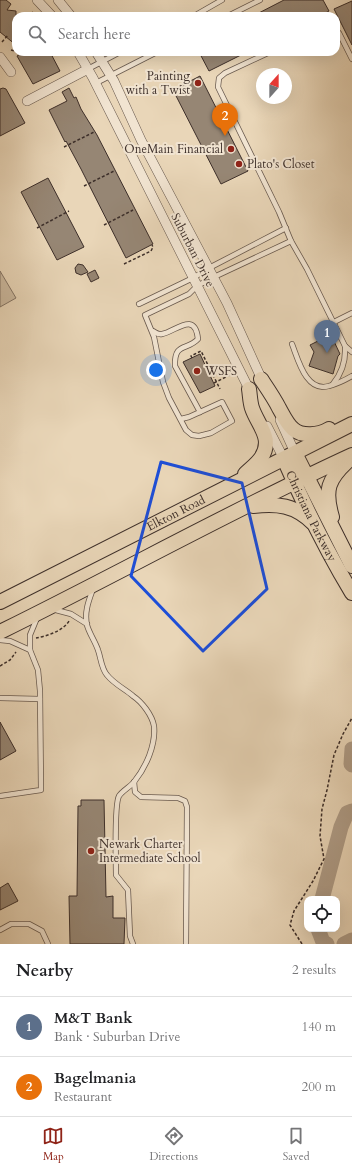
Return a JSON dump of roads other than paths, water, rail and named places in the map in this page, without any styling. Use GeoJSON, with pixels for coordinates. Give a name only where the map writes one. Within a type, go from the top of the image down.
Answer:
{"type":"FeatureCollection","features":[{"type":"Feature","properties":{"kind":"main road"},"geometry":{"type":"LineString","coordinates":[[261,379],[288,423],[294,430],[305,434],[323,432],[352,417]]}},
{"type":"Feature","properties":{"kind":"main road"},"geometry":{"type":"LineString","coordinates":[[234,484],[261,459],[265,448],[266,438],[252,408],[249,389]]}},
{"type":"Feature","properties":{"kind":"main road","name":"Elkton Road"},"geometry":{"type":"LineString","coordinates":[[0,602],[352,424]]}},
{"type":"Feature","properties":{"kind":"main road","name":"Christiana Parkway"},"geometry":{"type":"LineString","coordinates":[[289,456],[300,479],[341,544],[352,566]]}},
{"type":"Feature","properties":{"kind":"main road"},"geometry":{"type":"LineString","coordinates":[[341,544],[329,504],[328,489],[334,475],[352,456]]}},
{"type":"Feature","properties":{"kind":"main road","name":"Elkton Road"},"geometry":{"type":"LineString","coordinates":[[0,632],[300,479],[352,456]]}},
{"type":"Feature","properties":{"kind":"main road","name":"Christiana Parkway"},"geometry":{"type":"LineString","coordinates":[[300,479],[316,526],[333,561],[352,593]]}},
{"type":"Feature","properties":{"kind":"main road"},"geometry":{"type":"LineString","coordinates":[[242,508],[269,504],[284,506],[302,513],[316,526]]}},
{"type":"Feature","properties":{"kind":"street"},"geometry":{"type":"LineString","coordinates":[[37,0],[48,12]]}},
{"type":"Feature","properties":{"kind":"street"},"geometry":{"type":"LineString","coordinates":[[58,0],[68,12]]}},
{"type":"Feature","properties":{"kind":"street","name":"Suburban Drive"},"geometry":{"type":"LineString","coordinates":[[80,56],[96,83],[249,389],[289,456]]}},
{"type":"Feature","properties":{"kind":"street","name":"Suburban Drive"},"geometry":{"type":"LineString","coordinates":[[99,56],[227,303],[261,379],[289,456]]}},
{"type":"Feature","properties":{"kind":"street"},"geometry":{"type":"LineString","coordinates":[[0,57],[11,72]]}},
{"type":"Feature","properties":{"kind":"street"},"geometry":{"type":"LineString","coordinates":[[27,101],[88,69]]}},
{"type":"Feature","properties":{"kind":"lane"},"geometry":{"type":"LineString","coordinates":[[201,12],[222,0]]}},
{"type":"Feature","properties":{"kind":"lane"},"geometry":{"type":"LineString","coordinates":[[236,12],[260,0]]}},
{"type":"Feature","properties":{"kind":"lane"},"geometry":{"type":"LineString","coordinates":[[340,35],[352,59]]}},
{"type":"Feature","properties":{"kind":"lane"},"geometry":{"type":"LineString","coordinates":[[88,69],[112,56]]}},
{"type":"Feature","properties":{"kind":"lane"},"geometry":{"type":"LineString","coordinates":[[96,83],[149,56]]}},
{"type":"Feature","properties":{"kind":"lane"},"geometry":{"type":"LineString","coordinates":[[261,56],[225,73],[219,78],[218,87],[291,241],[307,269],[345,346],[346,356],[343,368],[333,384]]}},
{"type":"Feature","properties":{"kind":"lane"},"geometry":{"type":"LineString","coordinates":[[180,419],[189,417],[222,402],[232,421],[211,433],[199,436],[192,435],[186,430],[180,419],[169,398],[163,382],[154,337],[145,315],[189,294],[195,282],[209,268],[286,228]]}},
{"type":"Feature","properties":{"kind":"lane"},"geometry":{"type":"LineString","coordinates":[[139,304],[195,282],[214,277],[291,241]]}},
{"type":"Feature","properties":{"kind":"lane"},"geometry":{"type":"LineString","coordinates":[[334,322],[352,313]]}},
{"type":"Feature","properties":{"kind":"lane"},"geometry":{"type":"LineString","coordinates":[[152,330],[157,334],[162,334],[183,325],[189,324],[194,327],[198,335],[198,339],[196,342],[182,348],[177,352],[175,358],[176,366],[200,412]]}},
{"type":"Feature","properties":{"kind":"lane"},"geometry":{"type":"LineString","coordinates":[[292,344],[307,378],[316,385],[323,387],[328,386],[352,376]]}},
{"type":"Feature","properties":{"kind":"lane"},"geometry":{"type":"LineString","coordinates":[[345,346],[352,352]]}},
{"type":"Feature","properties":{"kind":"lane"},"geometry":{"type":"LineString","coordinates":[[95,584],[86,611],[87,624],[98,650],[103,669],[107,676],[135,697],[148,713],[154,725],[153,744],[147,762],[134,782],[118,797],[116,812],[116,875],[128,890],[130,936],[133,944]]}},
{"type":"Feature","properties":{"kind":"lane"},"geometry":{"type":"LineString","coordinates":[[0,796],[41,790],[40,699],[38,670],[30,650],[30,634],[44,610],[71,614],[87,624]]}},
{"type":"Feature","properties":{"kind":"lane"},"geometry":{"type":"LineString","coordinates":[[0,640],[10,641],[30,650]]}},
{"type":"Feature","properties":{"kind":"lane"},"geometry":{"type":"LineString","coordinates":[[0,698],[40,699]]}},
{"type":"Feature","properties":{"kind":"lane"},"geometry":{"type":"LineString","coordinates":[[134,782],[135,792],[141,797],[178,798],[185,801],[187,807],[186,944]]}},
{"type":"Feature","properties":{"kind":"lane"},"geometry":{"type":"LineString","coordinates":[[0,930],[12,924],[29,924],[42,931],[48,944]]}},
{"type":"Feature","properties":{"kind":"waterway"},"geometry":{"type":"LineString","coordinates":[[352,749],[352,765]]}},
{"type":"Feature","properties":{"kind":"waterway"},"geometry":{"type":"LineString","coordinates":[[323,896],[341,827],[347,813],[352,811]]}},
{"type":"Feature","properties":{"kind":"waterway"},"geometry":{"type":"LineString","coordinates":[[319,932],[323,942],[327,944]]}},
{"type":"Feature","properties":{"kind":"waterway"},"geometry":{"type":"LineString","coordinates":[[344,944],[352,940]]}},
{"type":"Feature","properties":{"kind":"place","name":"Painting with a Twist"},"geometry":{"type":"Point","coordinates":[198,83]}},
{"type":"Feature","properties":{"kind":"place","name":"Bagelmania"},"geometry":{"type":"Point","coordinates":[225,136]}},
{"type":"Feature","properties":{"kind":"place","name":"OneMain Financial"},"geometry":{"type":"Point","coordinates":[231,149]}},
{"type":"Feature","properties":{"kind":"place","name":"Plato's Closet"},"geometry":{"type":"Point","coordinates":[239,164]}},
{"type":"Feature","properties":{"kind":"place","name":"M&T Bank"},"geometry":{"type":"Point","coordinates":[327,353]}},
{"type":"Feature","properties":{"kind":"place","name":"WSFS"},"geometry":{"type":"Point","coordinates":[197,371]}},
{"type":"Feature","properties":{"kind":"place","name":"Newark Charter Intermediate School"},"geometry":{"type":"Point","coordinates":[91,851]}}]}
